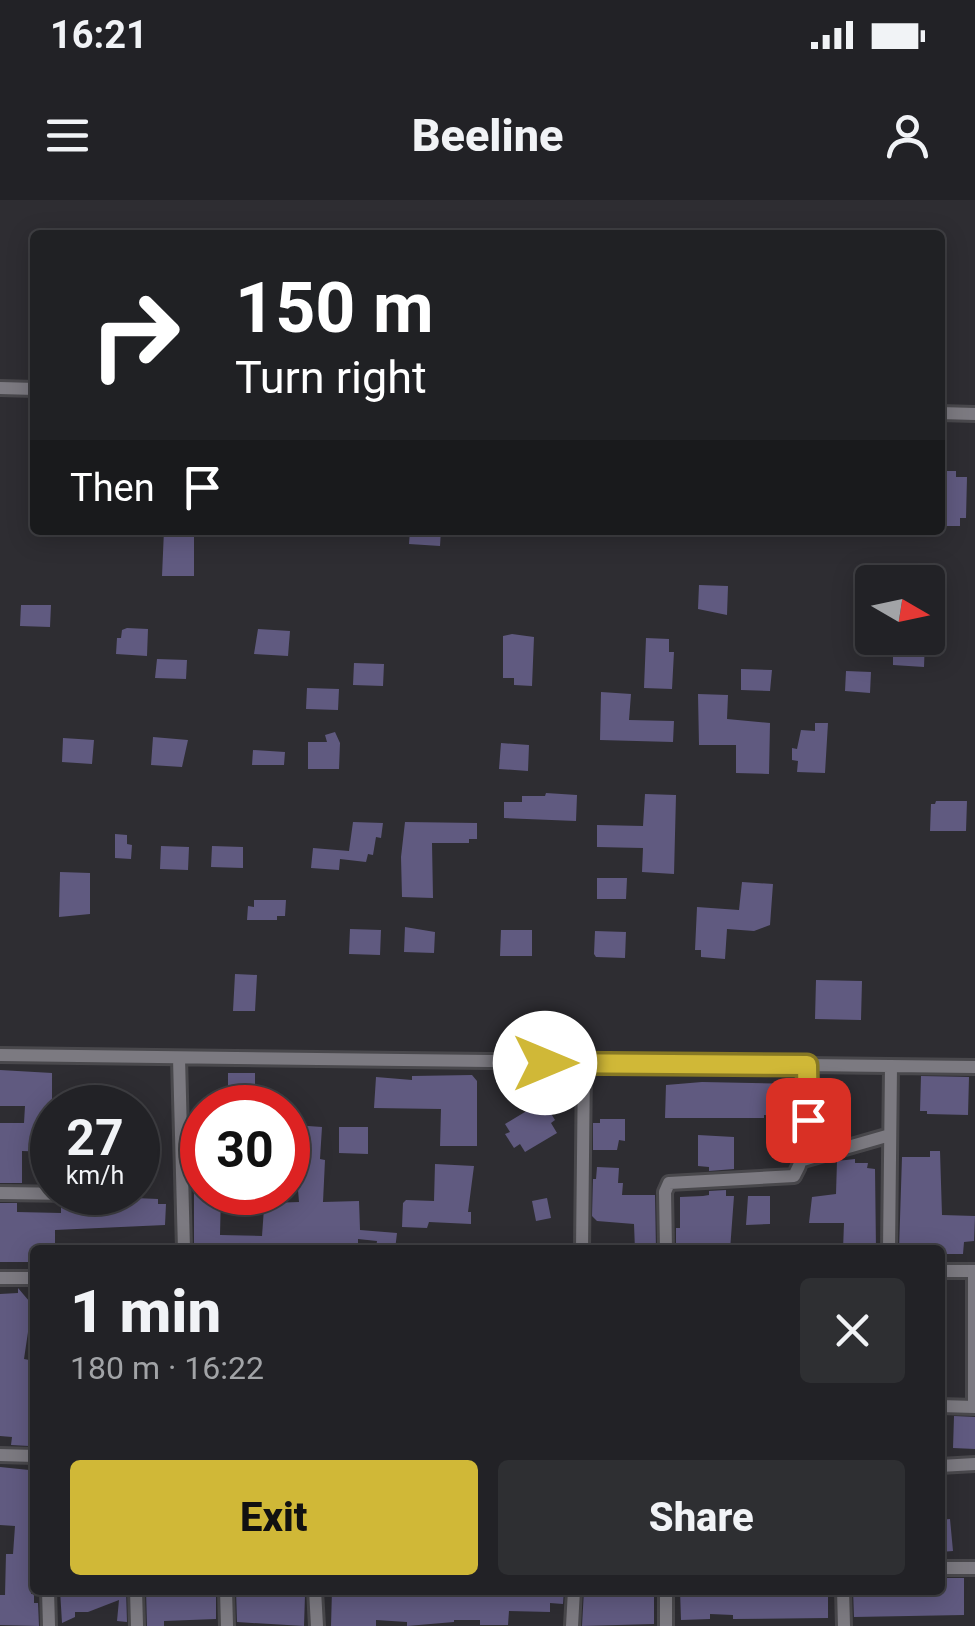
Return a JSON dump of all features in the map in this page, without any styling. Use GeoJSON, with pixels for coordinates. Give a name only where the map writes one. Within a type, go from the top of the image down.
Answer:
{"type":"FeatureCollection","features":[{"type":"Feature","properties":{"kind":"street"},"geometry":{"type":"LineString","coordinates":[[0,388],[30,389]]}},
{"type":"Feature","properties":{"kind":"street"},"geometry":{"type":"LineString","coordinates":[[945,413],[975,414]]}},
{"type":"Feature","properties":{"kind":"street"},"geometry":{"type":"LineString","coordinates":[[0,1054],[975,1067]]}},
{"type":"Feature","properties":{"kind":"street"},"geometry":{"type":"LineString","coordinates":[[179,1058],[184,1245]]}},
{"type":"Feature","properties":{"kind":"street"},"geometry":{"type":"LineString","coordinates":[[582,1245],[584,1063]]}},
{"type":"Feature","properties":{"kind":"street"},"geometry":{"type":"LineString","coordinates":[[666,1245],[665,1192],[670,1183],[794,1176],[803,1160],[808,1120],[807,1065]]}},
{"type":"Feature","properties":{"kind":"street"},"geometry":{"type":"LineString","coordinates":[[889,1245],[891,1067]]}},
{"type":"Feature","properties":{"kind":"street"},"geometry":{"type":"LineString","coordinates":[[803,1160],[890,1135]]}},
{"type":"Feature","properties":{"kind":"street"},"geometry":{"type":"LineString","coordinates":[[0,1193],[30,1193]]}},
{"type":"Feature","properties":{"kind":"street"},"geometry":{"type":"LineString","coordinates":[[945,1271],[974,1270],[974,1407],[945,1406]]}},
{"type":"Feature","properties":{"kind":"street"},"geometry":{"type":"LineString","coordinates":[[0,1278],[30,1278]]}},
{"type":"Feature","properties":{"kind":"street"},"geometry":{"type":"LineString","coordinates":[[0,1455],[30,1456]]}},
{"type":"Feature","properties":{"kind":"street"},"geometry":{"type":"LineString","coordinates":[[945,1466],[975,1464]]}},
{"type":"Feature","properties":{"kind":"street"},"geometry":{"type":"LineString","coordinates":[[945,1568],[975,1568]]}},
{"type":"Feature","properties":{"kind":"street"},"geometry":{"type":"LineString","coordinates":[[48,1595],[49,1626]]}},
{"type":"Feature","properties":{"kind":"street"},"geometry":{"type":"LineString","coordinates":[[136,1595],[137,1626]]}},
{"type":"Feature","properties":{"kind":"street"},"geometry":{"type":"LineString","coordinates":[[226,1595],[227,1626]]}},
{"type":"Feature","properties":{"kind":"street"},"geometry":{"type":"LineString","coordinates":[[315,1595],[317,1626]]}},
{"type":"Feature","properties":{"kind":"street"},"geometry":{"type":"LineString","coordinates":[[572,1626],[574,1595]]}},
{"type":"Feature","properties":{"kind":"street"},"geometry":{"type":"LineString","coordinates":[[666,1595],[666,1626]]}},
{"type":"Feature","properties":{"kind":"street"},"geometry":{"type":"LineString","coordinates":[[843,1595],[844,1626]]}},
{"type":"Feature","properties":{"kind":"building"},"geometry":{"type":"Polygon","coordinates":[[[945,471],[967,477],[966,518],[960,518],[960,526],[945,526],[945,471]]]}},
{"type":"Feature","properties":{"kind":"building"},"geometry":{"type":"Polygon","coordinates":[[[164,535],[194,535],[194,576],[162,576],[164,535]]]}},
{"type":"Feature","properties":{"kind":"building"},"geometry":{"type":"Polygon","coordinates":[[[410,535],[441,535],[440,546],[409,544],[410,535]]]}},
{"type":"Feature","properties":{"kind":"building"},"geometry":{"type":"Polygon","coordinates":[[[699,585],[728,586],[727,615],[698,609],[699,585]]]}},
{"type":"Feature","properties":{"kind":"building"},"geometry":{"type":"Polygon","coordinates":[[[21,605],[51,605],[50,627],[20,626],[21,605]]]}},
{"type":"Feature","properties":{"kind":"building"},"geometry":{"type":"Polygon","coordinates":[[[127,628],[148,629],[147,656],[116,654],[117,638],[127,628]]]}},
{"type":"Feature","properties":{"kind":"building"},"geometry":{"type":"Polygon","coordinates":[[[258,629],[290,631],[288,656],[254,654],[258,629]]]}},
{"type":"Feature","properties":{"kind":"building"},"geometry":{"type":"Polygon","coordinates":[[[503,636],[534,637],[532,686],[514,685],[514,678],[503,678],[503,636]]]}},
{"type":"Feature","properties":{"kind":"building"},"geometry":{"type":"Polygon","coordinates":[[[646,638],[669,639],[669,652],[674,652],[672,689],[644,688],[646,638]]]}},
{"type":"Feature","properties":{"kind":"building"},"geometry":{"type":"Polygon","coordinates":[[[893,655],[924,655],[924,667],[893,665],[893,655]]]}},
{"type":"Feature","properties":{"kind":"building"},"geometry":{"type":"Polygon","coordinates":[[[157,659],[187,660],[186,679],[155,678],[157,659]]]}},
{"type":"Feature","properties":{"kind":"building"},"geometry":{"type":"Polygon","coordinates":[[[354,663],[384,664],[383,686],[353,685],[354,663]]]}},
{"type":"Feature","properties":{"kind":"building"},"geometry":{"type":"Polygon","coordinates":[[[741,669],[772,670],[770,691],[741,690],[741,669]]]}},
{"type":"Feature","properties":{"kind":"building"},"geometry":{"type":"Polygon","coordinates":[[[846,671],[871,672],[870,693],[845,691],[846,671]]]}},
{"type":"Feature","properties":{"kind":"building"},"geometry":{"type":"Polygon","coordinates":[[[307,688],[339,689],[338,710],[306,709],[307,688]]]}},
{"type":"Feature","properties":{"kind":"building"},"geometry":{"type":"Polygon","coordinates":[[[601,692],[631,694],[629,720],[674,721],[673,742],[600,740],[601,692]]]}},
{"type":"Feature","properties":{"kind":"building"},"geometry":{"type":"Polygon","coordinates":[[[698,694],[728,695],[727,719],[770,723],[769,774],[736,773],[736,745],[699,745],[698,694]]]}},
{"type":"Feature","properties":{"kind":"building"},"geometry":{"type":"Polygon","coordinates":[[[815,723],[828,723],[825,773],[797,772],[798,761],[792,760],[792,748],[797,749],[801,730],[815,731],[815,723]]]}},
{"type":"Feature","properties":{"kind":"building"},"geometry":{"type":"Polygon","coordinates":[[[335,732],[340,743],[339,769],[308,769],[308,742],[327,742],[325,735],[335,732]]]}},
{"type":"Feature","properties":{"kind":"building"},"geometry":{"type":"Polygon","coordinates":[[[153,737],[188,740],[182,767],[151,765],[153,737]]]}},
{"type":"Feature","properties":{"kind":"building"},"geometry":{"type":"Polygon","coordinates":[[[63,738],[94,740],[92,764],[62,762],[63,738]]]}},
{"type":"Feature","properties":{"kind":"building"},"geometry":{"type":"Polygon","coordinates":[[[501,743],[529,745],[528,771],[499,769],[501,743]]]}},
{"type":"Feature","properties":{"kind":"building"},"geometry":{"type":"Polygon","coordinates":[[[253,750],[285,752],[284,765],[252,765],[253,750]]]}},
{"type":"Feature","properties":{"kind":"building"},"geometry":{"type":"Polygon","coordinates":[[[645,794],[676,795],[674,874],[642,872],[643,848],[597,847],[597,825],[643,826],[645,794]]]}},
{"type":"Feature","properties":{"kind":"building"},"geometry":{"type":"Polygon","coordinates":[[[577,795],[576,821],[504,818],[504,802],[522,802],[522,796],[577,795]]]}},
{"type":"Feature","properties":{"kind":"building"},"geometry":{"type":"Polygon","coordinates":[[[967,801],[966,831],[930,831],[931,804],[967,801]]]}},
{"type":"Feature","properties":{"kind":"building"},"geometry":{"type":"Polygon","coordinates":[[[353,822],[383,823],[373,855],[368,854],[366,862],[340,859],[339,870],[311,868],[313,848],[349,851],[353,822]]]}},
{"type":"Feature","properties":{"kind":"building"},"geometry":{"type":"Polygon","coordinates":[[[405,822],[477,823],[477,839],[469,839],[469,843],[432,843],[433,898],[402,897],[405,822]]]}},
{"type":"Feature","properties":{"kind":"building"},"geometry":{"type":"Polygon","coordinates":[[[115,834],[127,835],[127,844],[132,845],[131,859],[115,858],[115,834]]]}},
{"type":"Feature","properties":{"kind":"building"},"geometry":{"type":"Polygon","coordinates":[[[161,846],[189,847],[188,870],[160,869],[161,846]]]}},
{"type":"Feature","properties":{"kind":"building"},"geometry":{"type":"Polygon","coordinates":[[[212,846],[243,847],[243,868],[211,867],[212,846]]]}},
{"type":"Feature","properties":{"kind":"building"},"geometry":{"type":"Polygon","coordinates":[[[60,872],[90,873],[90,914],[59,917],[60,872]]]}},
{"type":"Feature","properties":{"kind":"building"},"geometry":{"type":"Polygon","coordinates":[[[597,878],[627,878],[626,899],[597,899],[597,878]]]}},
{"type":"Feature","properties":{"kind":"building"},"geometry":{"type":"Polygon","coordinates":[[[742,882],[773,884],[770,925],[754,931],[727,929],[725,959],[701,957],[701,950],[695,950],[697,907],[739,910],[742,882]]]}},
{"type":"Feature","properties":{"kind":"building"},"geometry":{"type":"Polygon","coordinates":[[[254,900],[286,900],[285,916],[277,916],[277,920],[247,920],[248,906],[254,907],[254,900]]]}},
{"type":"Feature","properties":{"kind":"building"},"geometry":{"type":"Polygon","coordinates":[[[405,927],[435,932],[434,953],[404,952],[405,927]]]}},
{"type":"Feature","properties":{"kind":"building"},"geometry":{"type":"Polygon","coordinates":[[[350,929],[381,930],[380,955],[349,954],[350,929]]]}},
{"type":"Feature","properties":{"kind":"building"},"geometry":{"type":"Polygon","coordinates":[[[501,930],[532,930],[532,956],[500,956],[501,930]]]}},
{"type":"Feature","properties":{"kind":"building"},"geometry":{"type":"Polygon","coordinates":[[[595,931],[626,932],[625,958],[596,957],[595,931]]]}},
{"type":"Feature","properties":{"kind":"building"},"geometry":{"type":"Polygon","coordinates":[[[235,974],[257,975],[255,1011],[233,1011],[235,974]]]}},
{"type":"Feature","properties":{"kind":"building"},"geometry":{"type":"Polygon","coordinates":[[[816,980],[862,981],[861,1020],[815,1019],[816,980]]]}},
{"type":"Feature","properties":{"kind":"building"},"geometry":{"type":"Polygon","coordinates":[[[0,1070],[52,1073],[52,1085],[30,1085],[30,1151],[22,1151],[22,1183],[0,1183],[0,1123],[24,1123],[25,1106],[0,1106],[0,1070]]]}},
{"type":"Feature","properties":{"kind":"building"},"geometry":{"type":"Polygon","coordinates":[[[228,1073],[255,1073],[255,1085],[228,1085],[228,1073]]]}},
{"type":"Feature","properties":{"kind":"building"},"geometry":{"type":"Polygon","coordinates":[[[472,1075],[477,1081],[477,1146],[440,1146],[441,1109],[374,1108],[376,1077],[412,1080],[412,1076],[472,1075]]]}},
{"type":"Feature","properties":{"kind":"building"},"geometry":{"type":"Polygon","coordinates":[[[921,1076],[969,1077],[968,1115],[920,1111],[921,1076]]]}},
{"type":"Feature","properties":{"kind":"building"},"geometry":{"type":"Polygon","coordinates":[[[540,1081],[563,1081],[563,1096],[540,1096],[540,1081]]]}},
{"type":"Feature","properties":{"kind":"building"},"geometry":{"type":"Polygon","coordinates":[[[797,1084],[798,1117],[665,1118],[666,1085],[797,1084]]]}},
{"type":"Feature","properties":{"kind":"building"},"geometry":{"type":"Polygon","coordinates":[[[543,1101],[555,1120],[551,1123],[557,1133],[525,1152],[520,1144],[514,1148],[505,1134],[510,1132],[505,1124],[543,1101]]]}},
{"type":"Feature","properties":{"kind":"building"},"geometry":{"type":"Polygon","coordinates":[[[600,1119],[625,1119],[625,1141],[619,1140],[617,1150],[593,1150],[593,1123],[600,1123],[600,1119]]]}},
{"type":"Feature","properties":{"kind":"building"},"geometry":{"type":"Polygon","coordinates":[[[310,1126],[322,1127],[323,1202],[359,1201],[360,1230],[397,1233],[396,1245],[376,1245],[377,1241],[358,1239],[358,1245],[194,1245],[194,1215],[220,1215],[220,1235],[262,1236],[264,1215],[310,1215],[310,1126]]]}},
{"type":"Feature","properties":{"kind":"building"},"geometry":{"type":"Polygon","coordinates":[[[339,1127],[368,1127],[368,1154],[339,1153],[339,1127]]]}},
{"type":"Feature","properties":{"kind":"building"},"geometry":{"type":"Polygon","coordinates":[[[698,1135],[734,1137],[734,1169],[709,1171],[709,1167],[698,1166],[698,1135]]]}},
{"type":"Feature","properties":{"kind":"building"},"geometry":{"type":"Polygon","coordinates":[[[930,1151],[940,1151],[942,1215],[975,1216],[974,1241],[964,1242],[963,1254],[945,1254],[945,1245],[899,1245],[902,1157],[930,1157],[930,1151]]]}},
{"type":"Feature","properties":{"kind":"building"},"geometry":{"type":"Polygon","coordinates":[[[855,1159],[855,1163],[868,1163],[867,1168],[875,1169],[876,1245],[843,1245],[844,1223],[809,1223],[812,1197],[836,1194],[837,1161],[855,1159]]]}},
{"type":"Feature","properties":{"kind":"building"},"geometry":{"type":"Polygon","coordinates":[[[435,1164],[474,1166],[468,1212],[471,1224],[429,1222],[427,1228],[402,1227],[406,1200],[434,1201],[435,1164]]]}},
{"type":"Feature","properties":{"kind":"building"},"geometry":{"type":"Polygon","coordinates":[[[597,1167],[619,1168],[622,1195],[655,1195],[656,1245],[635,1245],[634,1224],[597,1221],[592,1216],[597,1167]]]}},
{"type":"Feature","properties":{"kind":"building"},"geometry":{"type":"Polygon","coordinates":[[[726,1190],[726,1196],[734,1196],[730,1245],[676,1245],[680,1197],[709,1195],[709,1191],[726,1190]]]}},
{"type":"Feature","properties":{"kind":"building"},"geometry":{"type":"Polygon","coordinates":[[[748,1196],[770,1196],[770,1224],[746,1225],[748,1196]]]}},
{"type":"Feature","properties":{"kind":"building"},"geometry":{"type":"Polygon","coordinates":[[[547,1198],[551,1218],[536,1221],[532,1201],[547,1198]]]}},
{"type":"Feature","properties":{"kind":"building"},"geometry":{"type":"Polygon","coordinates":[[[0,1203],[17,1203],[17,1212],[160,1215],[160,1204],[166,1204],[165,1225],[55,1230],[55,1245],[30,1245],[30,1262],[0,1262],[0,1203]]]}},
{"type":"Feature","properties":{"kind":"building"},"geometry":{"type":"Polygon","coordinates":[[[18,1288],[30,1302],[30,1332],[24,1359],[29,1360],[30,1367],[29,1446],[11,1445],[12,1437],[0,1436],[0,1294],[18,1293],[18,1288]]]}},
{"type":"Feature","properties":{"kind":"building"},"geometry":{"type":"Polygon","coordinates":[[[954,1416],[975,1417],[975,1449],[953,1448],[954,1416]]]}},
{"type":"Feature","properties":{"kind":"building"},"geometry":{"type":"Polygon","coordinates":[[[0,1467],[29,1470],[30,1595],[38,1603],[39,1626],[0,1625],[6,1554],[13,1554],[15,1526],[0,1525],[0,1467]]]}},
{"type":"Feature","properties":{"kind":"building"},"geometry":{"type":"Polygon","coordinates":[[[950,1519],[953,1551],[945,1552],[945,1520],[950,1519]]]}},
{"type":"Feature","properties":{"kind":"building"},"geometry":{"type":"Polygon","coordinates":[[[945,1578],[964,1578],[964,1615],[854,1617],[853,1595],[945,1595],[945,1578]]]}},
{"type":"Feature","properties":{"kind":"building"},"geometry":{"type":"Polygon","coordinates":[[[60,1595],[126,1595],[127,1622],[117,1621],[119,1600],[88,1612],[75,1612],[75,1617],[62,1623],[60,1595]]]}},
{"type":"Feature","properties":{"kind":"building"},"geometry":{"type":"Polygon","coordinates":[[[146,1595],[216,1595],[216,1619],[164,1621],[164,1626],[147,1626],[146,1595]]]}},
{"type":"Feature","properties":{"kind":"building"},"geometry":{"type":"Polygon","coordinates":[[[236,1595],[305,1595],[304,1626],[237,1622],[236,1595]]]}},
{"type":"Feature","properties":{"kind":"building"},"geometry":{"type":"Polygon","coordinates":[[[332,1595],[564,1595],[563,1604],[550,1603],[550,1612],[509,1611],[508,1625],[454,1620],[407,1626],[407,1622],[376,1620],[376,1626],[331,1626],[332,1595]]]}},
{"type":"Feature","properties":{"kind":"building"},"geometry":{"type":"Polygon","coordinates":[[[584,1595],[654,1595],[654,1624],[582,1626],[584,1595]]]}},
{"type":"Feature","properties":{"kind":"building"},"geometry":{"type":"Polygon","coordinates":[[[680,1595],[828,1595],[828,1618],[733,1619],[733,1615],[710,1614],[710,1619],[681,1620],[680,1595]]]}},
{"type":"Feature","properties":{"kind":"route"},"geometry":{"type":"LineString","coordinates":[[545,1063],[807,1065],[808,1120]]}}]}
